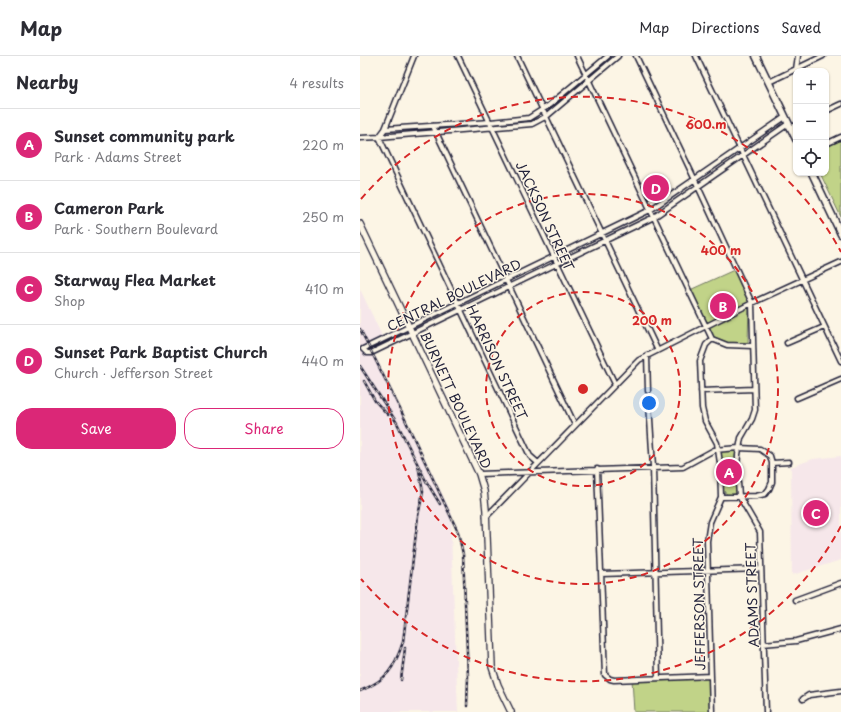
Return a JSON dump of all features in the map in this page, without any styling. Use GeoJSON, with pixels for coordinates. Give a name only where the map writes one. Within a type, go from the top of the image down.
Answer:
{"type":"FeatureCollection","features":[{"type":"Feature","properties":{"kind":"highway"},"geometry":{"type":"LineString","coordinates":[[756,56],[785,117],[792,126]]}},
{"type":"Feature","properties":{"kind":"highway"},"geometry":{"type":"LineString","coordinates":[[813,176],[841,234]]}},
{"type":"Feature","properties":{"kind":"main road","name":"BURNETT BOULEVARD"},"geometry":{"type":"LineString","coordinates":[[360,224],[479,474],[484,491],[486,518],[492,667],[510,712]]}},
{"type":"Feature","properties":{"kind":"street"},"geometry":{"type":"LineString","coordinates":[[379,137],[385,129],[414,56]]}},
{"type":"Feature","properties":{"kind":"street","name":"JACKSON STREET"},"geometry":{"type":"LineString","coordinates":[[458,56],[615,384]]}},
{"type":"Feature","properties":{"kind":"street"},"geometry":{"type":"LineString","coordinates":[[517,56],[547,116],[657,349]]}},
{"type":"Feature","properties":{"kind":"street"},"geometry":{"type":"LineString","coordinates":[[577,56],[712,339],[727,345],[752,346]]}},
{"type":"Feature","properties":{"kind":"street"},"geometry":{"type":"LineString","coordinates":[[385,129],[524,119],[543,110],[608,56]]}},
{"type":"Feature","properties":{"kind":"street"},"geometry":{"type":"LineString","coordinates":[[360,138],[530,125],[547,116],[618,56]]}},
{"type":"Feature","properties":{"kind":"street"},"geometry":{"type":"LineString","coordinates":[[636,56],[752,303],[752,346],[755,410],[752,419],[741,438],[739,448],[739,496]]}},
{"type":"Feature","properties":{"kind":"street"},"geometry":{"type":"LineString","coordinates":[[696,56],[841,362]]}},
{"type":"Feature","properties":{"kind":"street"},"geometry":{"type":"LineString","coordinates":[[795,68],[798,56]]}},
{"type":"Feature","properties":{"kind":"street"},"geometry":{"type":"LineString","coordinates":[[797,68],[823,56]]}},
{"type":"Feature","properties":{"kind":"street"},"geometry":{"type":"LineString","coordinates":[[769,82],[793,70]]}},
{"type":"Feature","properties":{"kind":"street"},"geometry":{"type":"LineString","coordinates":[[829,110],[841,104]]}},
{"type":"Feature","properties":{"kind":"street","name":"CENTRAL BOULEVARD"},"geometry":{"type":"LineString","coordinates":[[785,117],[650,210],[602,235],[410,328],[363,349],[367,353],[371,353],[413,334],[654,217],[743,156],[792,126]]}},
{"type":"Feature","properties":{"kind":"street"},"geometry":{"type":"LineString","coordinates":[[433,126],[435,133],[575,424]]}},
{"type":"Feature","properties":{"kind":"street","name":"HARRISON STREET"},"geometry":{"type":"LineString","coordinates":[[379,137],[530,456],[538,464]]}},
{"type":"Feature","properties":{"kind":"street"},"geometry":{"type":"LineString","coordinates":[[829,142],[841,137]]}},
{"type":"Feature","properties":{"kind":"street"},"geometry":{"type":"LineString","coordinates":[[486,518],[575,424],[636,363],[647,355],[752,303],[841,262]]}},
{"type":"Feature","properties":{"kind":"street"},"geometry":{"type":"LineString","coordinates":[[787,344],[824,326]]}},
{"type":"Feature","properties":{"kind":"street","name":"JEFFERSON STREET"},"geometry":{"type":"LineString","coordinates":[[712,339],[706,346],[700,361],[702,415],[717,443],[721,497],[708,532],[712,712]]}},
{"type":"Feature","properties":{"kind":"street"},"geometry":{"type":"LineString","coordinates":[[647,355],[648,391]]}},
{"type":"Feature","properties":{"kind":"street"},"geometry":{"type":"LineString","coordinates":[[797,398],[841,379]]}},
{"type":"Feature","properties":{"kind":"street"},"geometry":{"type":"LineString","coordinates":[[701,392],[754,389]]}},
{"type":"Feature","properties":{"kind":"street"},"geometry":{"type":"LineString","coordinates":[[649,403],[653,467],[654,573],[658,678]]}},
{"type":"Feature","properties":{"kind":"street"},"geometry":{"type":"LineString","coordinates":[[479,474],[683,467],[708,452],[739,448],[760,449],[765,451],[770,456],[772,463],[772,482],[770,489],[765,494],[756,496],[721,497]]}},
{"type":"Feature","properties":{"kind":"street"},"geometry":{"type":"LineString","coordinates":[[772,463],[789,462]]}},
{"type":"Feature","properties":{"kind":"street"},"geometry":{"type":"LineString","coordinates":[[597,469],[604,672],[607,678],[614,680],[711,676]]}},
{"type":"Feature","properties":{"kind":"street"},"geometry":{"type":"LineString","coordinates":[[515,472],[519,479],[518,484]]}},
{"type":"Feature","properties":{"kind":"street","name":"ADAMS STREET"},"geometry":{"type":"LineString","coordinates":[[739,496],[760,532],[766,712]]}},
{"type":"Feature","properties":{"kind":"street"},"geometry":{"type":"LineString","coordinates":[[601,574],[761,569]]}},
{"type":"Feature","properties":{"kind":"street"},"geometry":{"type":"LineString","coordinates":[[795,600],[841,583]]}},
{"type":"Feature","properties":{"kind":"street"},"geometry":{"type":"LineString","coordinates":[[764,644],[796,641],[841,629]]}},
{"type":"Feature","properties":{"kind":"street"},"geometry":{"type":"LineString","coordinates":[[803,699],[809,694],[841,691]]}},
{"type":"Feature","properties":{"kind":"shaded area"},"geometry":{"type":"Polygon","coordinates":[[[360,289],[382,336],[369,343],[452,514],[451,535],[458,712],[360,712],[360,289]]]}},
{"type":"Feature","properties":{"kind":"shaded area"},"geometry":{"type":"Polygon","coordinates":[[[841,456],[841,560],[792,575],[791,467],[813,459],[841,456]]]}},
{"type":"Feature","properties":{"kind":"green space"},"geometry":{"type":"Polygon","coordinates":[[[841,140],[841,217],[821,176],[829,176],[829,146],[841,140]]]}},
{"type":"Feature","properties":{"kind":"green space"},"geometry":{"type":"Polygon","coordinates":[[[734,270],[749,302],[748,343],[726,343],[712,336],[690,290],[734,270]]]}},
{"type":"Feature","properties":{"kind":"green space"},"geometry":{"type":"Polygon","coordinates":[[[723,450],[732,450],[736,453],[738,491],[735,494],[728,495],[722,490],[720,454],[723,450]]]}},
{"type":"Feature","properties":{"kind":"green space"},"geometry":{"type":"Polygon","coordinates":[[[711,676],[712,712],[634,712],[632,679],[711,676]]]}},
{"type":"Feature","properties":{"kind":"railway"},"geometry":{"type":"LineString","coordinates":[[360,329],[402,413],[458,532],[463,554],[468,677],[467,706]]}},
{"type":"Feature","properties":{"kind":"railway"},"geometry":{"type":"LineString","coordinates":[[360,366],[397,423],[426,481],[440,504]]}},
{"type":"Feature","properties":{"kind":"railway"},"geometry":{"type":"LineString","coordinates":[[364,381],[375,401],[388,415]]}},
{"type":"Feature","properties":{"kind":"railway"},"geometry":{"type":"LineString","coordinates":[[360,691],[383,678],[393,666],[403,642],[418,516],[423,492],[418,465]]}},
{"type":"Feature","properties":{"kind":"railway"},"geometry":{"type":"LineString","coordinates":[[401,680],[405,648]]}},
{"type":"Feature","properties":{"kind":"place","name":"Sunset Park Baptist Church"},"geometry":{"type":"Point","coordinates":[656,188]}},
{"type":"Feature","properties":{"kind":"place","name":"Cameron Park"},"geometry":{"type":"Point","coordinates":[723,306]}},
{"type":"Feature","properties":{"kind":"place","name":"Sunset community park"},"geometry":{"type":"Point","coordinates":[729,472]}},
{"type":"Feature","properties":{"kind":"place","name":"Starway Flea Market"},"geometry":{"type":"Point","coordinates":[816,513]}}]}
